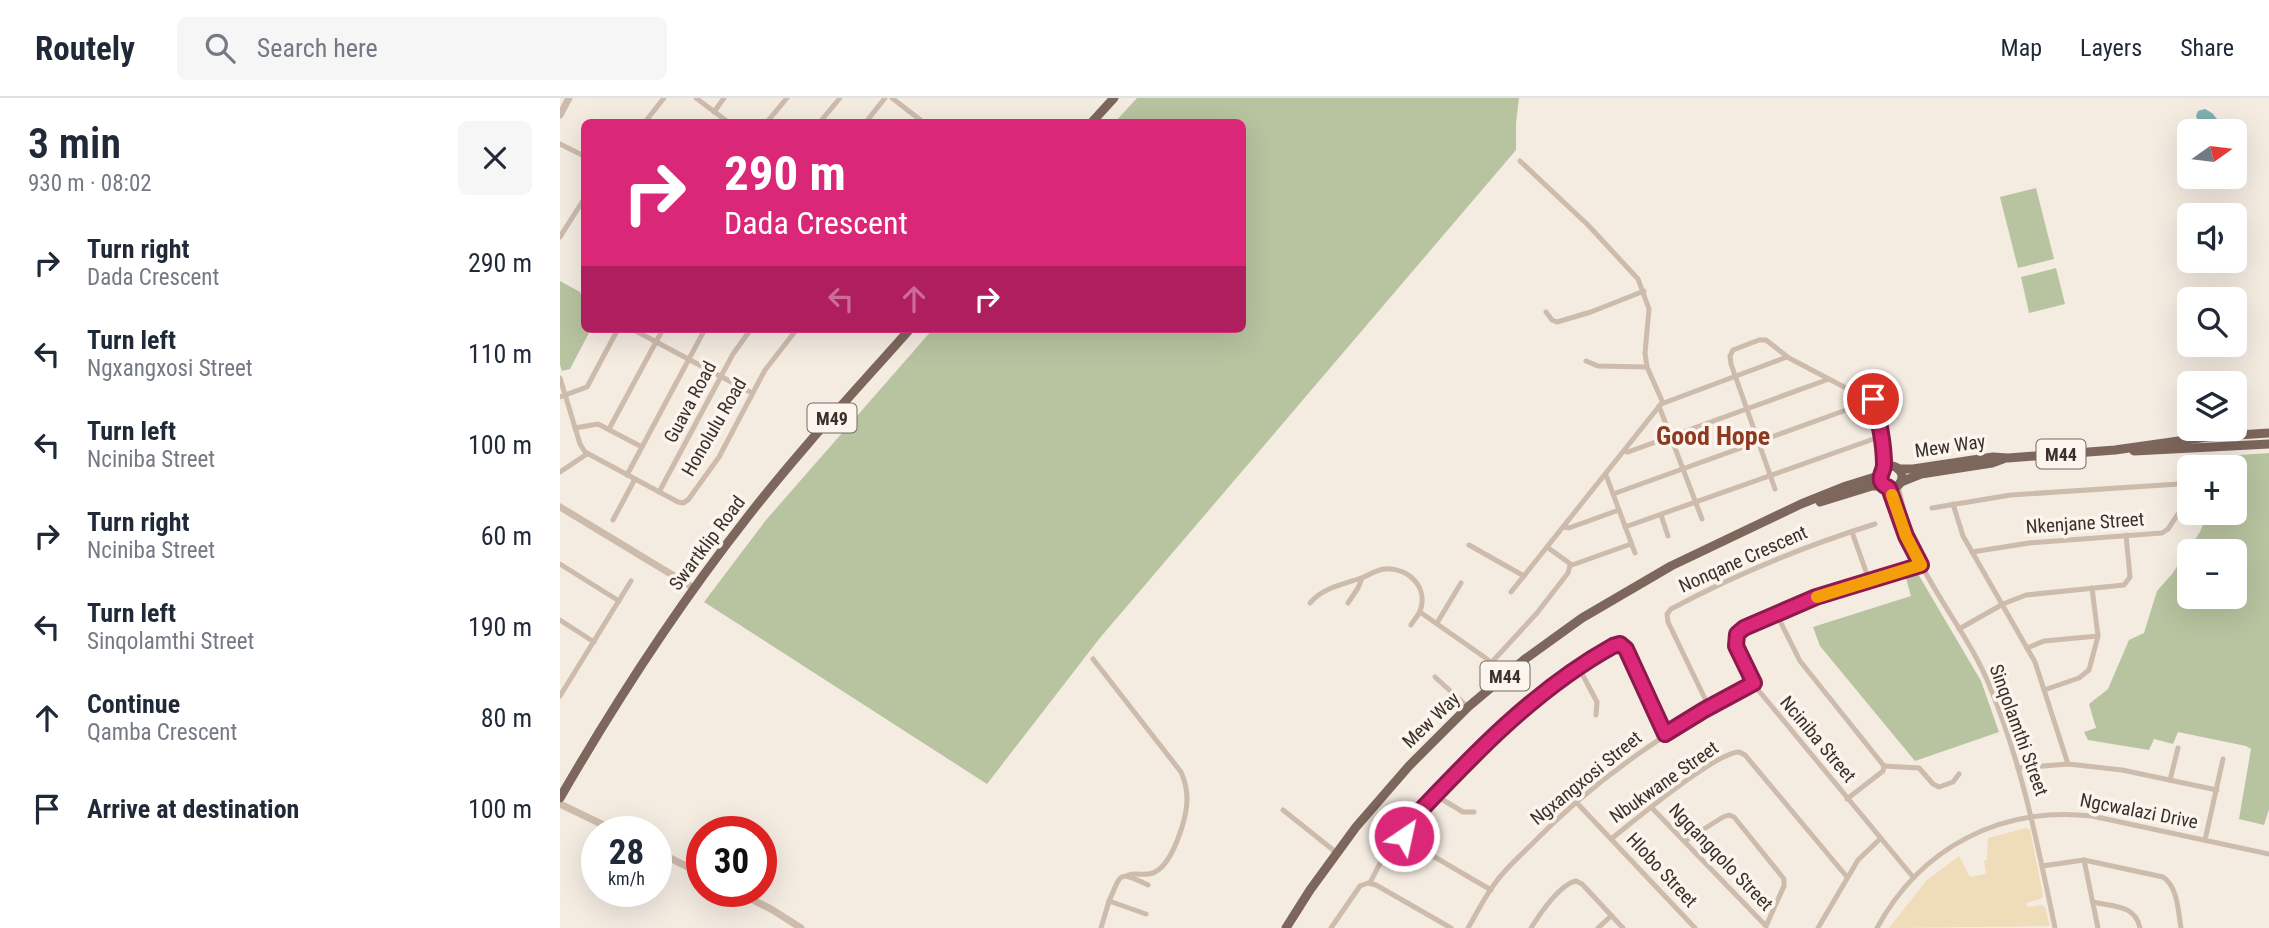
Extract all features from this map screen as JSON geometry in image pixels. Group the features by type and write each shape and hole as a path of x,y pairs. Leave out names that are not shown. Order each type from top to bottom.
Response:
{"main road":[{"path":"1095,119 1114,98"},
{"name":"Swartklip Road","path":"560,798 653,648 694,588 776,482 906,333"},
{"name":"Mew Way","path":"1286,928 1337,853 1409,766 1468,707 1555,638 1631,588 1711,546 1840,488 1875,478 1889,469 1913,469 1993,457 2115,450 2185,439 2269,433"},
{"path":"2191,449 2203,444 2242,440 2254,434 2258,439 2269,442"},
{"name":"Mew Way","path":"2115,450 2133,452 2191,449 2269,442"},
{"name":"Mew Way","path":"1795,509 1871,486 1894,485 1921,474 2008,458"},
{"path":"1889,469 1881,480 1894,485"},
{"name":"Mew Way","path":"1889,469 1902,475 1894,485"}],"street":[{"path":"560,115 569,98"},
{"path":"647,119 664,98"},
{"path":"696,98 724,119"},
{"path":"714,111 724,98"},
{"path":"770,119 787,98"},
{"path":"822,119 840,98"},
{"path":"868,119 886,98"},
{"path":"892,98 914,119"},
{"path":"560,144 581,154"},
{"path":"1520,161 1588,225 1638,279 1644,290 1649,309 1645,353 1647,366 1702,519"},
{"path":"560,237 581,204"},
{"path":"1546,312 1557,322 1591,312 1644,290"},
{"path":"563,396 584,389 589,384 616,333"},
{"path":"639,333 752,393"},
{"path":"609,429 661,333"},
{"path":"627,475 703,333"},
{"name":"Guava Road","path":"659,492 720,377 748,333"},
{"name":"Honolulu Road","path":"587,454 680,503 688,500 719,457 769,365 794,333"},
{"path":"1775,489 1730,359 1734,349 1763,340 1787,357 1848,389 1856,401"},
{"path":"1511,592 1661,404 1787,357"},
{"path":"1586,362 1598,366 1647,366"},
{"path":"560,378 563,396 580,444 587,454 560,472"},
{"path":"1624,451 1672,437 1829,379"},
{"path":"1870,389 1889,469"},
{"path":"1613,494 1849,409 1856,401 1873,399"},
{"path":"575,428 595,423 642,447"},
{"path":"1625,527 1882,437"},
{"path":"1606,475 1635,553"},
{"path":"613,520 635,480"},
{"name":"Sinqolamthi Street","path":"1894,485 1921,565 1990,686 2032,816 2055,928"},
{"name":"Nkenjane Street","path":"1932,508 2011,495 2185,485 2188,499 2168,529 2162,533 2029,543 1972,552"},
{"path":"1953,504 1972,552 2035,662 2068,764"},
{"path":"560,507 694,588"},
{"path":"1563,527 1569,528 1619,510"},
{"path":"1661,514 1668,536"},
{"name":"Nonqane Crescent","path":"1709,707 1668,622 1668,611 1726,579 1793,551 1875,524"},
{"path":"1852,532 1869,580"},
{"path":"1959,629 2003,604 2033,593 2124,585 2128,582 2126,535"},
{"path":"1570,565 1631,544"},
{"path":"1469,545 1524,576"},
{"path":"1547,547 1570,565"},
{"path":"560,564 619,601"},
{"path":"1491,663 1537,613 1569,573 1570,565"},
{"name":"Nciniba Street","path":"1913,877 1780,719 1754,683 1735,639 1738,632 1744,628 1816,597 1921,565"},
{"path":"1310,603 1316,596 1342,583 1385,569 1407,573 1421,592 1420,612 1410,625"},
{"path":"1348,603 1359,588 1362,578"},
{"path":"560,696 631,581"},
{"path":"1437,623 1461,583"},
{"path":"2044,690 2079,678 2089,670 2098,636 2092,588"},
{"path":"1420,612 1491,663 1504,676"},
{"path":"1776,613 1800,662 1884,766 1915,767 1924,772 1933,785 1939,787 1954,782 1959,774"},
{"path":"560,620 594,642"},
{"path":"2027,648 2044,641 2098,636"},
{"path":"1490,890 1409,842 1404,834 1405,827 1472,755 1511,720 1579,668 1613,646 1622,645 1665,734"},
{"path":"1093,659 1181,772 1187,790 1183,825 1166,861 1152,874 1132,873 1120,878 1101,928"},
{"path":"1579,668 1597,702 1597,715"},
{"path":"560,677 568,683"},
{"path":"1435,677 1468,707"},
{"name":"Ngxangxosi Street","path":"1468,928 1490,890 1512,864 1576,802 1665,734 1754,683"},
{"path":"2170,780 2178,748"},
{"name":"Nbukwane Street","path":"1611,839 1651,807 1725,757 1739,752 1747,758 1847,877"},
{"path":"2205,840 2223,759"},
{"path":"2018,768 2068,764 2122,770 2217,790"},
{"path":"1847,799 1883,771 1884,766"},
{"path":"1435,795 1463,812 1474,812"},
{"name":"Hlobo Street","path":"1576,802 1695,928"},
{"path":"560,804 585,816"},
{"name":"Ngqangqolo Street","path":"1651,807 1767,927"},
{"path":"1283,810 1337,853"},
{"name":"Ngcwalazi Drive","path":"1877,928 1913,877 1941,853 1976,832 2032,816 2070,813 2092,816 2269,854"},
{"path":"1685,841 1723,817 1734,817 1784,879 1784,886 1767,927"},
{"path":"1331,928 1360,886 1370,883 1387,852 1404,834"},
{"path":"1818,928 1858,860 1880,839"},
{"path":"2084,860 2098,928"},
{"path":"2042,866 2084,860 2163,877 2170,881 2174,889 2181,928"},
{"path":"1128,875 1148,884"},
{"path":"1531,928 1566,885 1573,881 1582,884 1623,928"},
{"path":"1370,883 1451,928"},
{"path":"1110,901 1146,914"},
{"path":"2041,903 2049,901"},
{"path":"2093,902 2133,913 2138,918 2140,928"},
{"path":"767,907 801,928"},
{"path":"1598,928 1611,916"}],"green space":[{"path":"1137,98 1519,98 1516,150 1099,639 987,784 704,602 766,520 930,333 1246,333 1246,119 1118,119"},
{"path":"2036,188 2054,259 2018,268 2000,197"},
{"path":"2056,268 2065,304 2029,313 2021,277"},
{"path":"560,281 580,292 581,333 589,333 570,369 562,371"},
{"path":"2269,453 2269,809 2264,825 2239,819 2251,749 2246,746 2178,732 2173,744 2154,739 2149,750 2088,740 2084,732 2096,728 2089,704 2108,689 2129,640 2144,633 2157,591 2177,566 2177,609 2247,609 2247,539 2195,539 2203,525 2247,525 2247,455 2240,455"},
{"path":"1918,574 1981,681 1999,732 1915,761 1820,646 1813,627 1911,596 1905,575"}],"sand":[{"path":"2030,829 2043,896 2026,903 2027,907 2045,907 2050,926 1889,928 1926,881 1959,856 1970,877 1986,874 1984,861 1987,860 1988,838"}],"water":[{"path":"2205,109 2217,119 2197,119 2198,111"}],"slow traffic":[{"path":"1817,597 1921,565 1912,542 1906,536 1892,495"}],"district":[{"name":"Good Hope","path":"1713,436"}],"route":[{"path":"1404,836 1405,827 1472,755 1558,683 1613,646 1620,644 1626,649 1665,734 1754,683 1735,644 1737,634 1744,628 1816,597 1921,565 1912,542 1906,536 1889,488 1883,485 1881,480 1884,469 1882,439 1873,399"}]}
